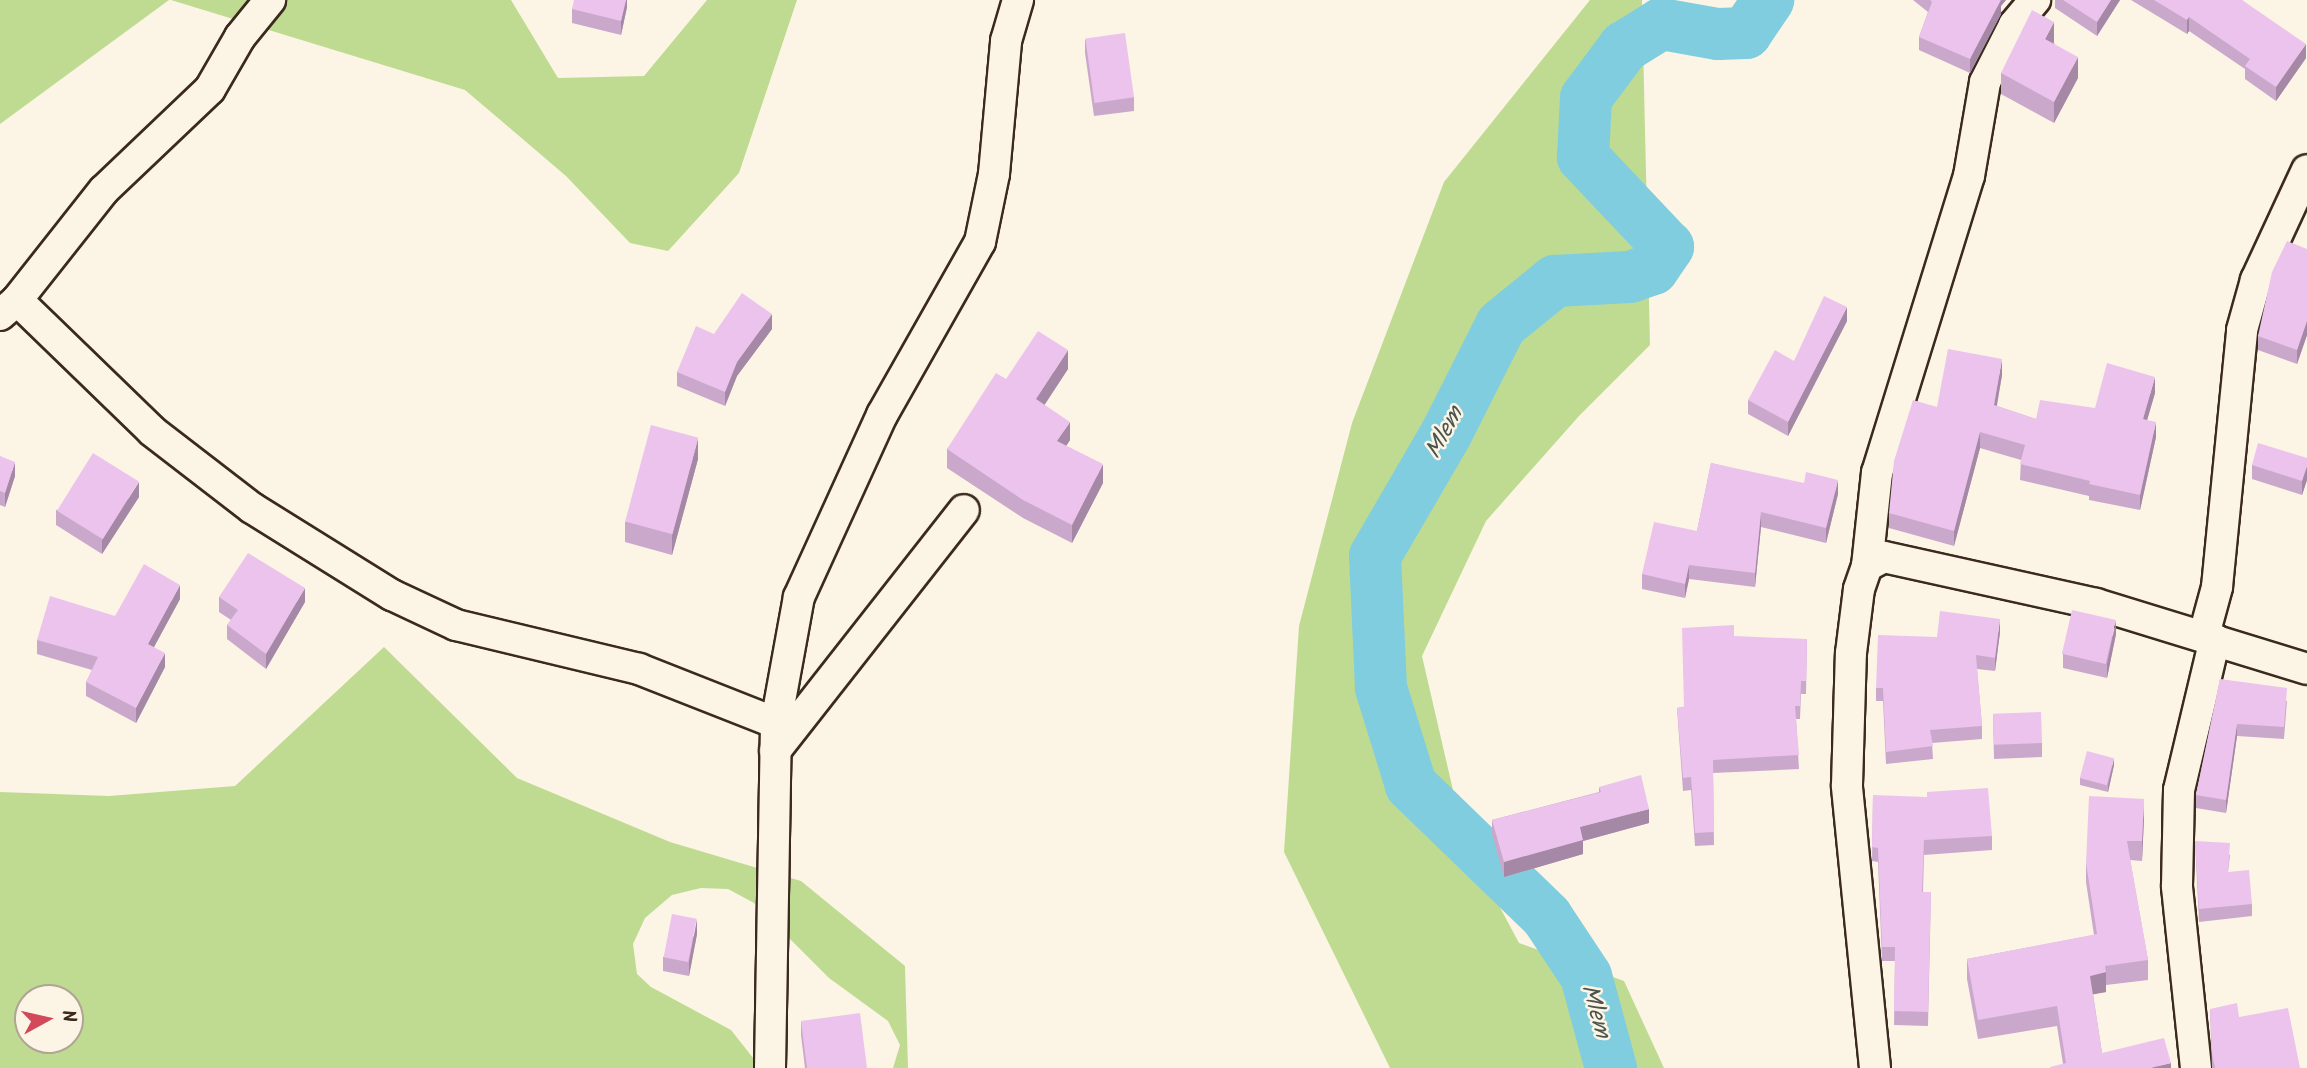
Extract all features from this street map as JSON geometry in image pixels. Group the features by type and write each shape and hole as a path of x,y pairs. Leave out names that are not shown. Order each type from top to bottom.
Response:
{"street":[{"path":"270,0 240,37 210,89 104,190 9,307 152,430 263,516 391,595 456,625 639,669 775,737"},
{"path":"770,1068 775,737 799,597 882,415 980,242 994,174 1006,41 1018,0"},
{"path":"1875,1068 1847,785 1851,653 1859,589 1867,566 1877,473 1958,215 1985,82 2014,25 2035,0"},
{"path":"2196,1068 2177,886 2179,790 2217,587 2242,330 2256,280 2307,170"},
{"path":"775,737 964,510"},
{"path":"1867,566 1884,558 1926,564 2096,604 2307,669"}],"green space":[{"path":"0,0 169,0 0,124"},
{"path":"171,0 511,0 558,78 644,76 707,0 797,0 739,173 668,251 630,243 566,176 465,90"},
{"path":"1590,0 1642,0 1650,345 1579,416 1486,521 1422,656 1465,842 1519,943 1624,981 1664,1068 1390,1068 1284,852 1299,626 1352,423 1444,182"},
{"path":"384,647 517,778 670,842 801,881 905,966 908,1068 893,1068 900,1045 888,1021 829,978 754,903 728,889 701,888 672,895 645,918 633,944 637,974 651,987 731,1030 761,1068 0,1068 0,792 109,796 235,786"}],"building":[{"path":"574,0 626,0 621,21 572,9"},
{"path":"1930,0 2001,0 1970,59 1919,37 1932,2"},
{"path":"2063,0 2111,0 2097,22"},
{"path":"2154,0 2242,0 2306,44 2276,87 2245,66 2250,59 2189,17 2187,20"},
{"path":"2032,10 2054,22 2045,39 2078,57 2054,102 2001,73"},
{"path":"1125,33 1134,97 1094,103 1085,39"},
{"path":"2287,241 2307,249 2307,321 2297,350 2258,336 2272,272"},
{"path":"742,293 772,314 737,362 725,392 677,372 696,326 714,334"},
{"path":"1824,296 1847,307 1788,422 1748,400 1775,350 1794,361"},
{"path":"1038,331 1068,350 1036,399 1070,422 1057,441 1103,464 1072,525 1023,500 947,449 996,373 1006,379"},
{"path":"1948,349 2002,359 1994,405 2036,419 2040,400 2095,408 2107,363 2155,377 2143,419 2156,422 2140,495 2089,484 2090,481 2020,464 2025,445 1980,432 1954,531 1889,513 1894,461 1913,400 1937,407"},
{"path":"651,425 698,438 672,534 625,522"},
{"path":"2258,443 2307,458 2302,481 2252,465"},
{"path":"93,453 139,482 103,539 57,511"},
{"path":"0,456 15,462 5,493 0,491"},
{"path":"1711,463 1804,483 1806,472 1838,480 1826,528 1761,512 1755,573 1689,565 1685,584 1642,574 1654,522 1697,531"},
{"path":"248,553 305,588 266,654 227,625 238,610 219,597"},
{"path":"144,564 180,585 148,644 165,653 136,708 86,682 98,657 37,640 50,596 115,616"},
{"path":"2072,610 2116,620 2106,664 2062,654"},
{"path":"1940,611 2000,619 1995,658 1976,655 1982,726 1930,730 1933,746 1886,752 1883,688 1876,688 1878,635 1937,637"},
{"path":"1734,625 1734,636 1807,639 1806,681 1801,681 1800,706 1795,706 1799,755 1713,760 1714,832 1695,833 1691,777 1683,778 1677,708 1684,707 1682,628"},
{"path":"2220,679 2287,688 2284,727 2237,724 2226,800 2196,795"},
{"path":"2041,712 2042,743 1994,745 1993,714"},
{"path":"2087,751 2114,758 2107,785 2080,778"},
{"path":"1641,775 1649,809 1580,827 1583,840 1504,862 1492,820 1601,792 1599,787"},
{"path":"1988,788 1992,836 1924,840 1922,892 1931,892 1928,1012 1894,1011 1895,947 1882,947 1878,848 1872,847 1873,795 1927,797 1927,792"},
{"path":"2089,796 2144,799 2142,841 2127,841 2148,960 2105,966 2106,972 2090,976 2102,1053 2164,1038 2171,1063 2150,1068 2050,1068 2066,1063 2057,1006 1978,1020 1967,959 2097,934 2086,863"},
{"path":"2195,841 2230,843 2228,872 2249,870 2252,904 2199,909"},
{"path":"672,914 697,919 688,962 664,957"},
{"path":"2237,1003 2239,1017 2288,1008 2300,1068 2215,1068 2210,1009"},
{"path":"860,1013 867,1068 807,1068 801,1021"}],"waterway":[{"name":"Mlem","path":"1611,1068 1586,976 1547,917 1411,785 1381,688 1375,556 1446,434 1501,325 1555,281 1630,277 1653,269 1668,247 1583,157 1586,98 1624,47 1661,24 1718,34 1746,33 1768,0"}]}
